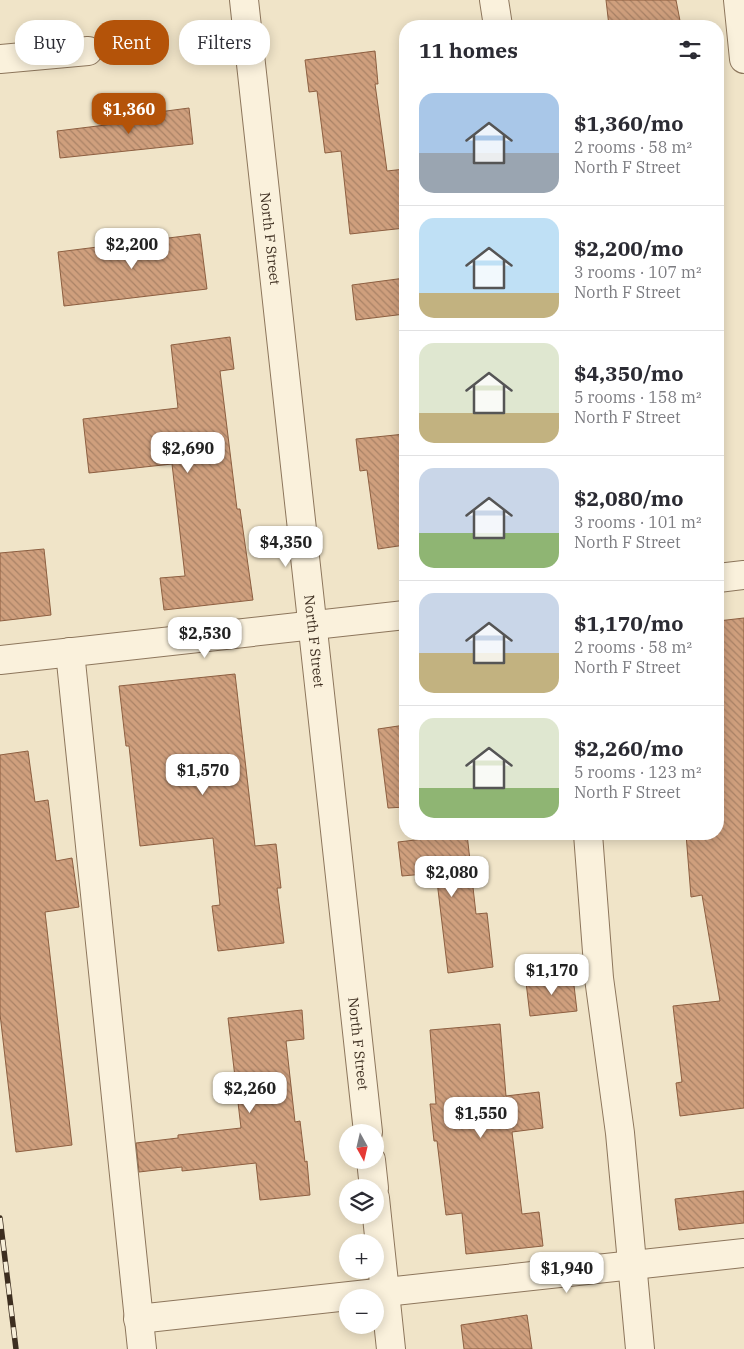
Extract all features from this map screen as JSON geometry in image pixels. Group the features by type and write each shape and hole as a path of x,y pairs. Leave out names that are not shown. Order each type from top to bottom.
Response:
{"street":[{"name":"North F Street","path":"244,0 367,1124"},
{"path":"494,0 497,20"},
{"path":"738,0 744,59"},
{"path":"0,59 88,51"},
{"path":"724,577 744,575"},
{"path":"0,660 399,616"},
{"path":"70,652 113,1053 142,1349"},
{"path":"588,840 599,978 620,1133 640,1349"},
{"path":"378,1224 391,1349"},
{"path":"138,1319 744,1253"}],"building":[{"path":"606,0 676,0 680,20 608,20"},
{"path":"375,51 378,84 375,84 387,171 399,170 399,229 350,234 341,151 325,153 317,91 309,92 305,60"},
{"path":"189,108 193,144 60,158 57,131 122,123 121,117"},
{"path":"200,234 207,289 64,306 58,252"},
{"path":"399,279 399,315 356,320 352,285"},
{"path":"230,337 234,369 220,371 237,509 240,509 253,600 164,610 160,578 185,576 172,464 89,473 83,419 178,408 171,345"},
{"path":"399,435 399,546 378,549 367,470 360,471 356,439"},
{"path":"44,549 51,615 0,621 0,553"},
{"path":"744,618 744,1108 680,1116 676,1083 682,1082 673,1006 720,1001 702,895 691,897 686,840 724,840 724,620"},
{"path":"235,674 255,846 276,844 281,888 277,888 284,943 218,951 212,906 220,905 213,838 140,846 129,746 126,746 119,686"},
{"path":"399,726 399,807 388,808 378,729"},
{"path":"28,751 35,802 48,800 56,861 72,858 79,907 45,912 72,1145 16,1152 0,1014 0,755"},
{"path":"415,840 468,840 476,914 487,913 493,967 448,973 436,873 402,876 398,842"},
{"path":"573,977 577,1011 530,1016 526,982"},
{"path":"302,1010 304,1039 286,1041 295,1122 300,1121 305,1162 307,1161 310,1195 260,1200 256,1163 182,1171 182,1167 139,1172 136,1143 178,1138 178,1135 241,1128 228,1018"},
{"path":"500,1024 506,1096 539,1092 543,1128 512,1132 522,1214 539,1212 543,1246 466,1254 462,1213 446,1215 437,1141 434,1141 430,1104 436,1104 430,1030"},
{"path":"744,1191 744,1223 679,1230 675,1199"},
{"path":"527,1315 532,1349 464,1349 461,1325"}],"railway":[{"path":"0,1218 16,1349"}]}
